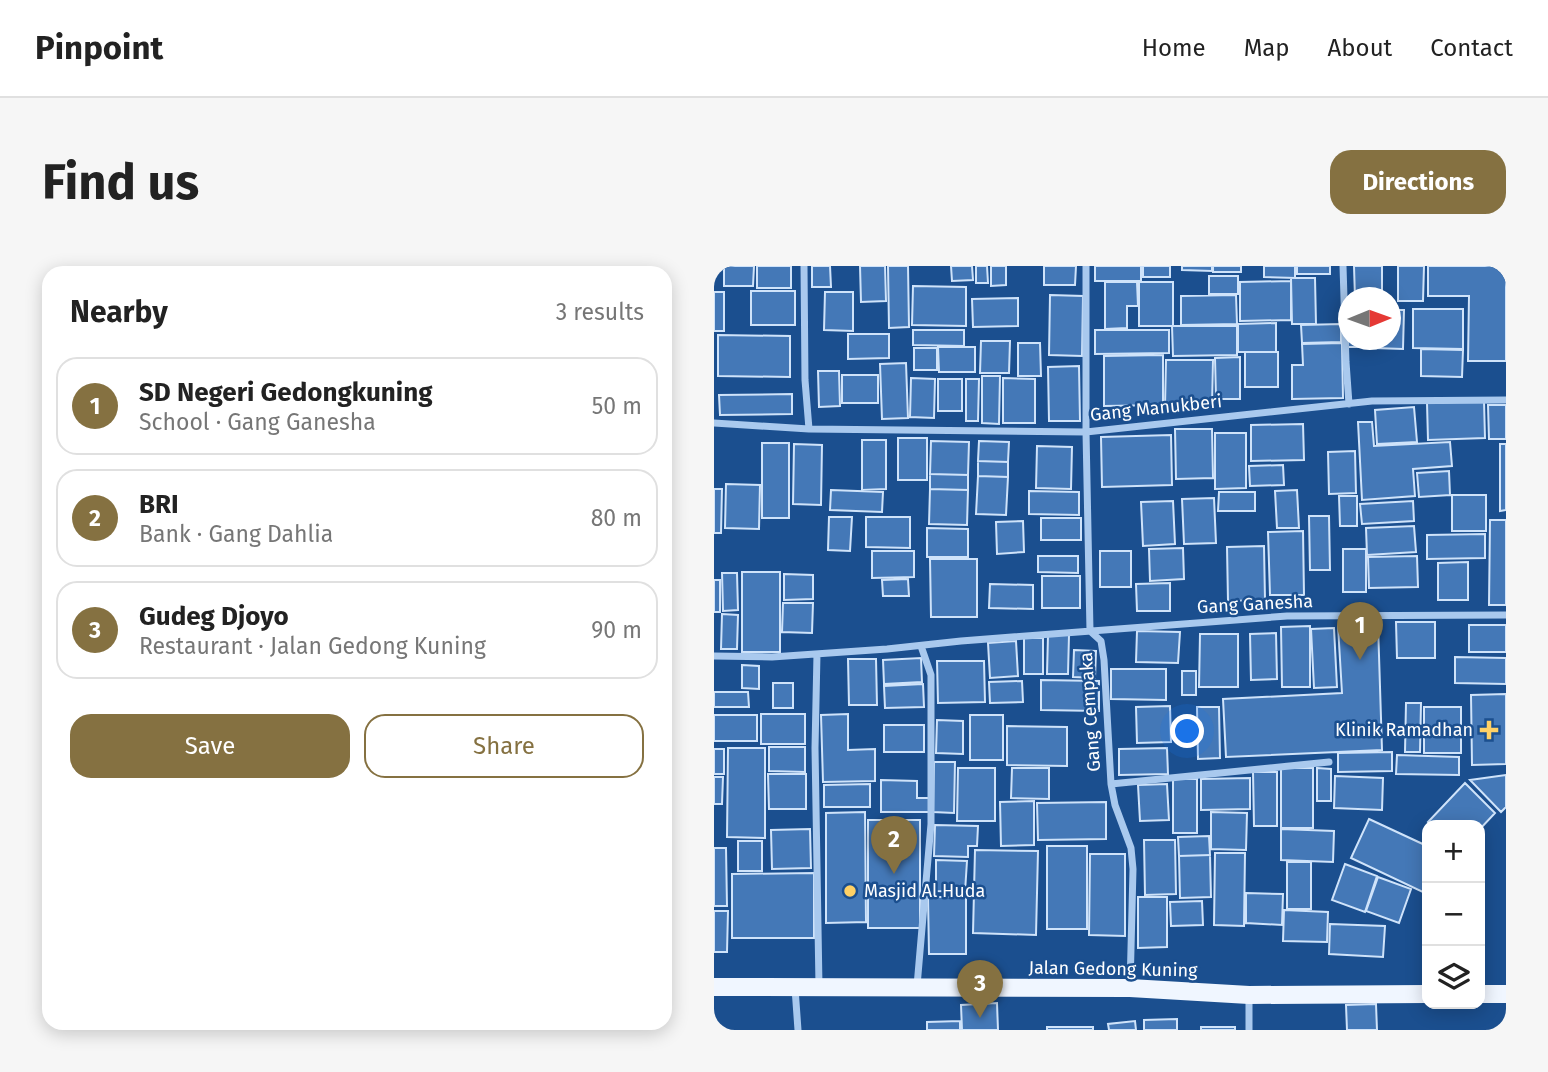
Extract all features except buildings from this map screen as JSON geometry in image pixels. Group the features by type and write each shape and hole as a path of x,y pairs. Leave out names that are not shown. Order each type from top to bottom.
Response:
{"main road":[{"name":"Jalan Gedong Kuning","path":"714,987 1130,988 1249,995 1422,995"},
{"path":"1485,994 1506,994"}],"street":[{"path":"804,266 805,380 809,429"},
{"name":"Gang Cempaka","path":"1086,266 1090,631 1101,641 1111,784 1115,805 1131,848 1133,869 1130,988"},
{"path":"1343,266 1349,404"},
{"name":"Gang Manukberi","path":"714,423 809,429 1086,432 1373,401 1506,400"},
{"name":"Gang Ganesha","path":"714,656 772,657 817,654 1287,615 1506,615"},
{"path":"917,988 931,824 931,675 920,646"},
{"path":"817,654 815,748 819,988"},
{"path":"1111,784 1329,762"},
{"path":"795,988 798,1030"},
{"path":"1249,995 1249,1030"}],"place":[{"name":"SD Negeri Gedongkuning","path":"1360,660"},
{"name":"Klinik Ramadhan","path":"1489,730"},
{"name":"BRI","path":"894,874"},
{"name":"Masjid Al Huda","path":"850,891"},
{"name":"Gudeg Djoyo","path":"980,1018"}]}
